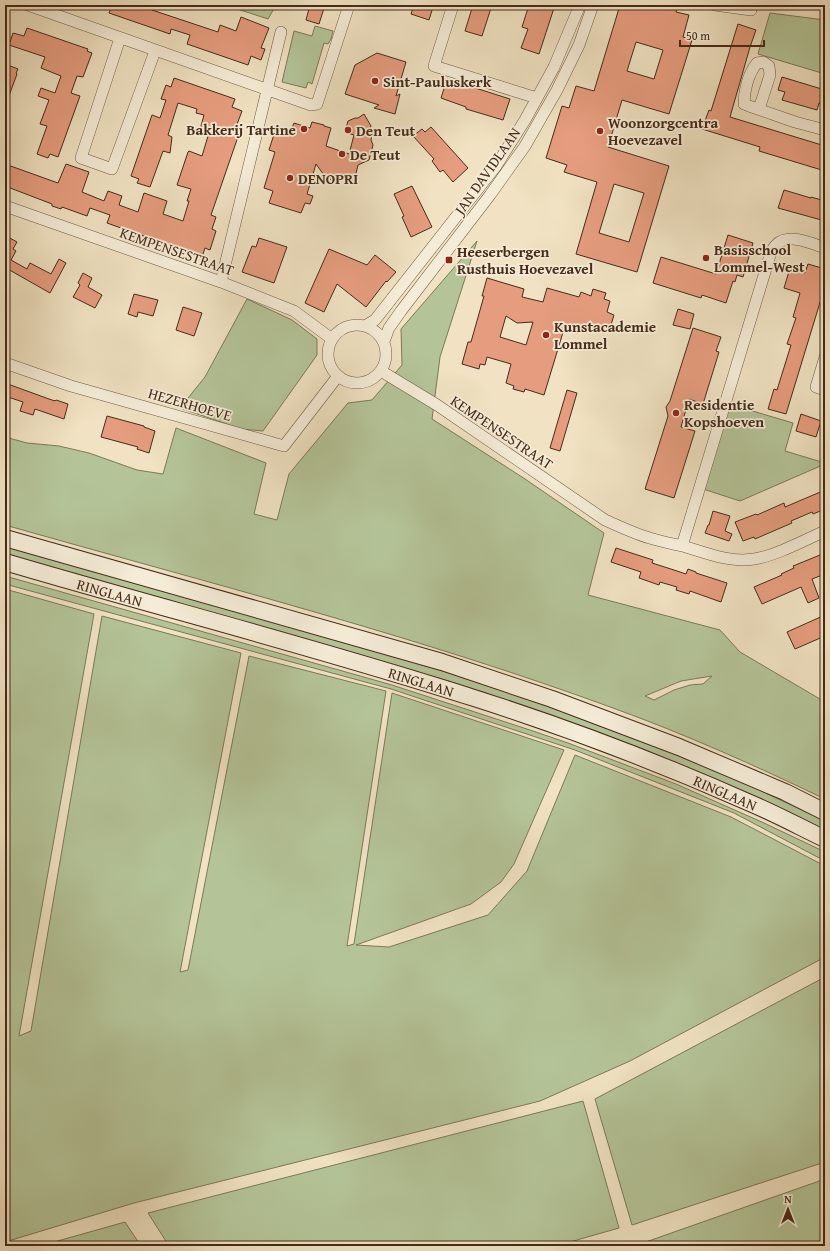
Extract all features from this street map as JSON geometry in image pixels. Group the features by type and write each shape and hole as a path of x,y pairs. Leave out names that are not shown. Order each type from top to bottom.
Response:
{"main road":[{"name":"RINGLAAN","path":"5,538 428,658 545,696 679,747 785,792 825,812"},
{"name":"RINGLAAN","path":"5,562 365,664 475,698 654,762 752,804 825,839"}],"street":[{"path":"28,5 311,105 317,104 349,5"},
{"path":"453,5 434,66 537,98"},
{"path":"720,6 751,10"},
{"path":"579,8 592,10"},
{"name":"JAN DAVIDLAAN","path":"365,326 375,320 496,166 526,120 554,67 579,8"},
{"name":"JAN DAVIDLAAN","path":"384,341 385,335 393,322 490,195 525,146 557,90 579,45 592,10"},
{"path":"221,282 280,32"},
{"path":"120,38 81,158 112,169 156,51"},
{"path":"760,109 795,122 825,130"},
{"name":"KEMPENSESTRAAT","path":"5,206 221,282 294,311 332,339"},
{"path":"462,210 472,218"},
{"path":"682,546 771,252 777,244 786,240 797,239 825,248"},
{"path":"405,282 416,291"},
{"path":"355,325 365,326 373,329 384,341 386,349 385,364 375,377 368,381 352,383 344,381 332,370 329,363 328,347 338,332 346,327 355,325"},
{"path":"825,357 816,387 825,390"},
{"name":"HEZERHOEVE","path":"5,363 71,386 284,446 338,376"},
{"name":"KEMPENSESTRAAT","path":"381,371 437,405 605,520 652,539 682,546 720,558 738,561 755,559 775,553 825,531"}],"green space":[{"path":"225,5 276,5 268,19"},
{"path":"770,13 825,20 825,74 758,54"},
{"path":"315,26 333,31 328,44 324,43 312,84 308,82 306,88 282,82 294,31 312,36"},
{"path":"477,241 440,357 432,419 525,479 604,533 588,595 720,630 740,652 825,702 825,799 694,740 613,708 538,682 387,633 5,525 5,437 27,443 59,446 89,453 137,470 163,474 176,428 266,463 254,514 277,520 289,474 348,403 372,400 402,365 401,329","holes":["712,676 703,684 690,685 674,690 654,700 645,696 681,681"]},
{"path":"247,299 292,320 317,339 317,355 263,431 241,429 180,408 205,377"},
{"path":"729,404 793,423 785,451 825,464 740,501 703,489"},
{"path":"5,545 437,669 615,729 744,783 825,821 825,831 549,716 486,693 341,650 5,555"},
{"path":"5,576 392,685 568,743 676,784 764,823 825,852 825,861 734,813 575,750 391,689 5,584"},
{"path":"5,589 94,614 19,1036 31,1031 102,616 241,653 180,972 188,970 249,656 386,691 347,946 354,944 392,693 564,750 514,864 501,882 471,904 356,945 389,947 488,915 527,871 575,755 731,817 825,866 825,957 630,1061 540,1101 134,1203 5,1242"},
{"path":"825,977 825,1162 632,1225 595,1099"},
{"path":"583,1101 619,1228 556,1246 169,1246 148,1213"},
{"path":"825,1179 825,1246 640,1246 640,1244"},
{"path":"125,1222 141,1246 40,1246"}],"building":[{"path":"112,5 153,5 152,10 218,32 220,25 236,31 241,17 269,28 261,48 265,49 261,60 251,56 248,65 187,44 190,35 171,29 170,34 109,13"},
{"path":"310,5 325,5 319,24 306,20"},
{"path":"414,5 427,5 433,7 429,20 411,14"},
{"path":"473,5 492,5 482,36 465,31"},
{"path":"529,5 555,5 539,54 521,48 528,29 522,27"},
{"name":"Woonzorgcentra Hoevezavel","path":"620,5 665,5 677,9 676,12 689,15 683,37 692,40 669,114 622,100 608,147 669,166 637,272 576,254 597,182 564,172 567,165 546,158 562,106 569,108 576,86 594,91","holes":["636,42 663,50 654,79 627,71","614,184 644,193 629,242 599,233"]},
{"path":"738,24 756,30 730,117 825,146 825,171 759,151 760,147 702,129 709,110 711,111"},
{"path":"27,28 88,49 87,51 92,53 83,77 77,76 71,93 80,96 58,157 50,154 48,158 37,154 47,126 40,124 49,100 38,96 41,88 55,93 61,76 41,68 45,57 9,45 13,33 24,36"},
{"name":"Sint-Pauluskerk","path":"377,53 406,62 396,96 400,94 395,114 374,108 379,105 345,94 355,65"},
{"path":"5,64 18,69 6,104 5,104"},
{"path":"782,77 825,90 825,105 819,103 817,110 782,100 785,92 778,90"},
{"path":"174,78 235,99 232,107 242,111 236,127 241,128 211,215 216,217 212,229 216,231 210,250 205,248 202,257 107,223 110,215 90,208 87,216 62,207 61,209 52,206 52,204 5,186 5,164 58,183 66,164 89,172 82,192 104,201 108,191 122,196 119,205 138,212 144,193 167,201 163,214 183,221 191,189 177,185 188,152 189,151 202,156 208,136 199,133 204,115 196,113 197,109 178,103 168,135 172,137 170,153 163,151 150,187 137,183 139,179 131,176 152,115 160,118 166,100 161,99 166,85 171,87"},
{"path":"447,79 510,99 503,120 466,109 466,107 441,98"},
{"name":"DENOPRI","path":"364,114 371,126 369,130 372,135 371,140 373,145 369,160 358,165 354,182 342,178 336,181 326,178 316,164 307,194 313,196 310,204 305,203 301,213 269,203 273,191 264,188 275,152 269,150 276,128 290,133 294,123 310,128 312,122 324,125 331,128 326,146 349,154 354,135 345,132 348,121 358,118"},
{"path":"431,127 468,168 453,182 443,170 440,172 432,161 434,159 413,136 422,129 425,132"},
{"path":"412,186 432,227 411,237 402,217 404,216 394,194"},
{"path":"784,190 825,201 825,221 778,208"},
{"path":"728,235 753,243 743,277 737,275 735,282 733,281 726,303 702,295 701,298 653,283 661,257 716,274"},
{"path":"8,237 17,242 13,249 16,251 11,260 27,269 30,263 51,274 59,259 66,263 50,293 6,268 5,270 5,242"},
{"path":"259,238 287,247 274,283 242,272 252,246 256,247"},
{"path":"329,249 367,265 375,255 396,272 387,282 386,281 366,307 337,284 324,312 305,303"},
{"path":"808,264 825,269 825,286 786,414 768,409 774,389 777,390 791,345 787,344 796,318 793,317 800,293 784,288 790,268 805,273"},
{"path":"83,273 92,278 88,287 102,295 95,308 73,297 80,285 78,283"},
{"name":"Kunstacademie Lommel","path":"487,278 524,289 522,297 543,302 547,288 579,297 581,292 591,296 593,289 606,293 604,299 610,301 607,312 614,315 610,328 602,326 601,331 580,325 578,333 564,329 544,395 525,389 524,392 513,389 514,386 506,383 511,364 487,357 485,365 480,364 479,369 462,364 468,342 471,342 484,296 482,296","holes":["506,316 517,323 533,322 526,345 500,337"]},
{"path":"134,294 158,300 153,316 138,312 137,317 128,314"},
{"path":"183,307 202,313 194,336 176,330"},
{"path":"678,309 694,314 690,329 673,325"},
{"name":"Residentie Kopshoeven","path":"693,328 721,337 716,351 719,352 703,404 689,399 681,427 695,431 674,498 645,489 668,416 666,407 670,401"},
{"path":"5,383 55,401 68,404 64,419 35,409 33,415 20,411 23,402 5,396"},
{"path":"567,390 577,393 560,451 550,448"},
{"path":"801,414 821,421 816,437 796,431"},
{"path":"107,416 144,426 155,431 149,453 137,449 138,447 101,437"},
{"path":"825,490 825,509 813,514 812,512 791,521 792,523 755,539 754,537 743,541 735,522 756,514 757,515 784,503 785,507"},
{"path":"713,511 730,516 725,531 732,534 729,541 705,533"},
{"path":"616,548 653,560 652,563 686,574 688,569 727,583 721,602 690,591 689,594 676,590 677,587 660,582 659,585 639,578 641,572 611,562"},
{"path":"825,553 825,574 812,579 819,598 808,603 801,587 762,604 754,587 782,575 781,574 794,568 793,566"},
{"path":"825,615 825,636 795,649 787,632"}],"place":[{"name":"Sint-Pauluskerk","path":"375,81"},
{"name":"Bakkerij Tartine","path":"304,129"},
{"name":"Den Teut","path":"348,130"},
{"name":"Woonzorgcentra Hoevezavel","path":"600,131"},
{"name":"De Teut","path":"342,154"},
{"name":"DENOPRI","path":"290,178"},
{"name":"Basisschool Lommel-West","path":"706,258"},
{"name":"Heeserbergen Rusthuis Hoevezavel","path":"449,260"},
{"name":"Kunstacademie Lommel","path":"546,335"},
{"name":"Residentie Kopshoeven","path":"676,413"}]}
